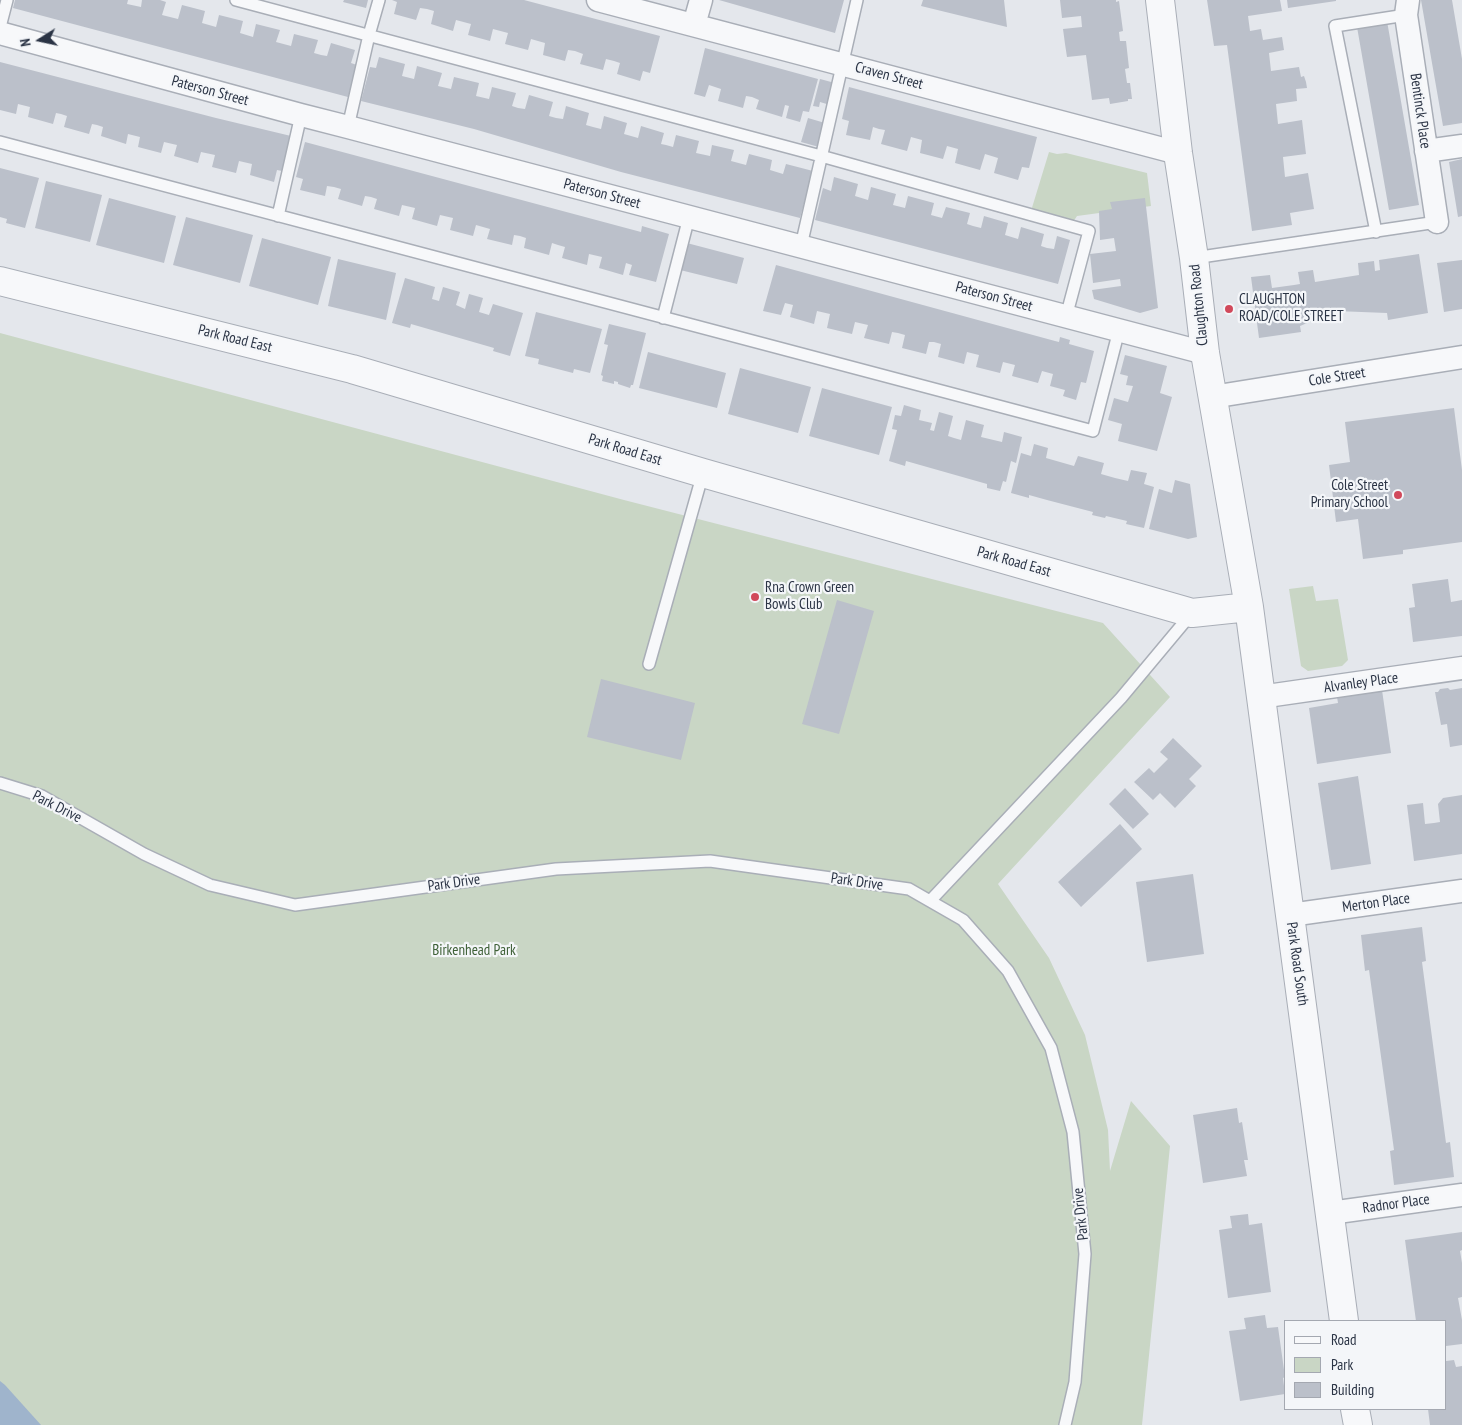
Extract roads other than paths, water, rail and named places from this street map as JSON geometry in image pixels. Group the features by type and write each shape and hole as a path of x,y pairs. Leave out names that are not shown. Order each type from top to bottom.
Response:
{"street":[{"name":"Craven Street","path":"598,0 1178,153"},
{"path":"694,25 701,0"},
{"name":"Claughton Road","path":"1160,0 1178,153 1194,258 1204,353 1248,608"},
{"name":"Bentinck Place","path":"1407,7 1426,152 1438,222"},
{"name":"Paterson Street","path":"0,33 301,115 1204,353"},
{"path":"1426,152 1462,146"},
{"name":"Park Road East","path":"0,281 352,369 703,473 1192,614 1248,608"},
{"name":"Cole Street","path":"1212,398 1462,357"},
{"name":"Park Road South","path":"1248,608 1344,1320"},
{"name":"Alvanley Place","path":"1260,697 1462,668"},
{"name":"Merton Place","path":"1290,915 1462,891"},
{"name":"Radnor Place","path":"1330,1213 1462,1195"},
{"path":"1355,1410 1358,1425"}],"lane":[{"path":"0,28 7,0"},
{"path":"236,0 821,156 1089,231 1066,316"},
{"path":"348,126 379,0"},
{"path":"800,246 856,0"},
{"path":"1376,232 1335,26 1407,7"},
{"path":"278,216 301,115"},
{"path":"0,142 1093,431 1119,330"},
{"path":"663,318 689,217"},
{"path":"1194,258 1438,222"},
{"path":"649,664 703,473"},
{"path":"930,902 1121,698 1192,614"},
{"name":"Park Drive","path":"0,784 42,796 144,854 210,885 294,905 556,869 710,861 909,889 963,920 1008,971 1051,1048 1073,1132 1085,1254 1075,1382 1065,1425"}],"water":[{"path":"0,1381 5,1385 41,1425 0,1425"}],"place":[{"name":"CLAUGHTON ROAD/COLE STREET","path":"1229,309"},
{"name":"Cole Street Primary School","path":"1398,495"},
{"name":"Rna Crown Green Bowls Club","path":"755,597"}],"park label":[{"name":"Birkenhead Park","path":"474,951"}]}
